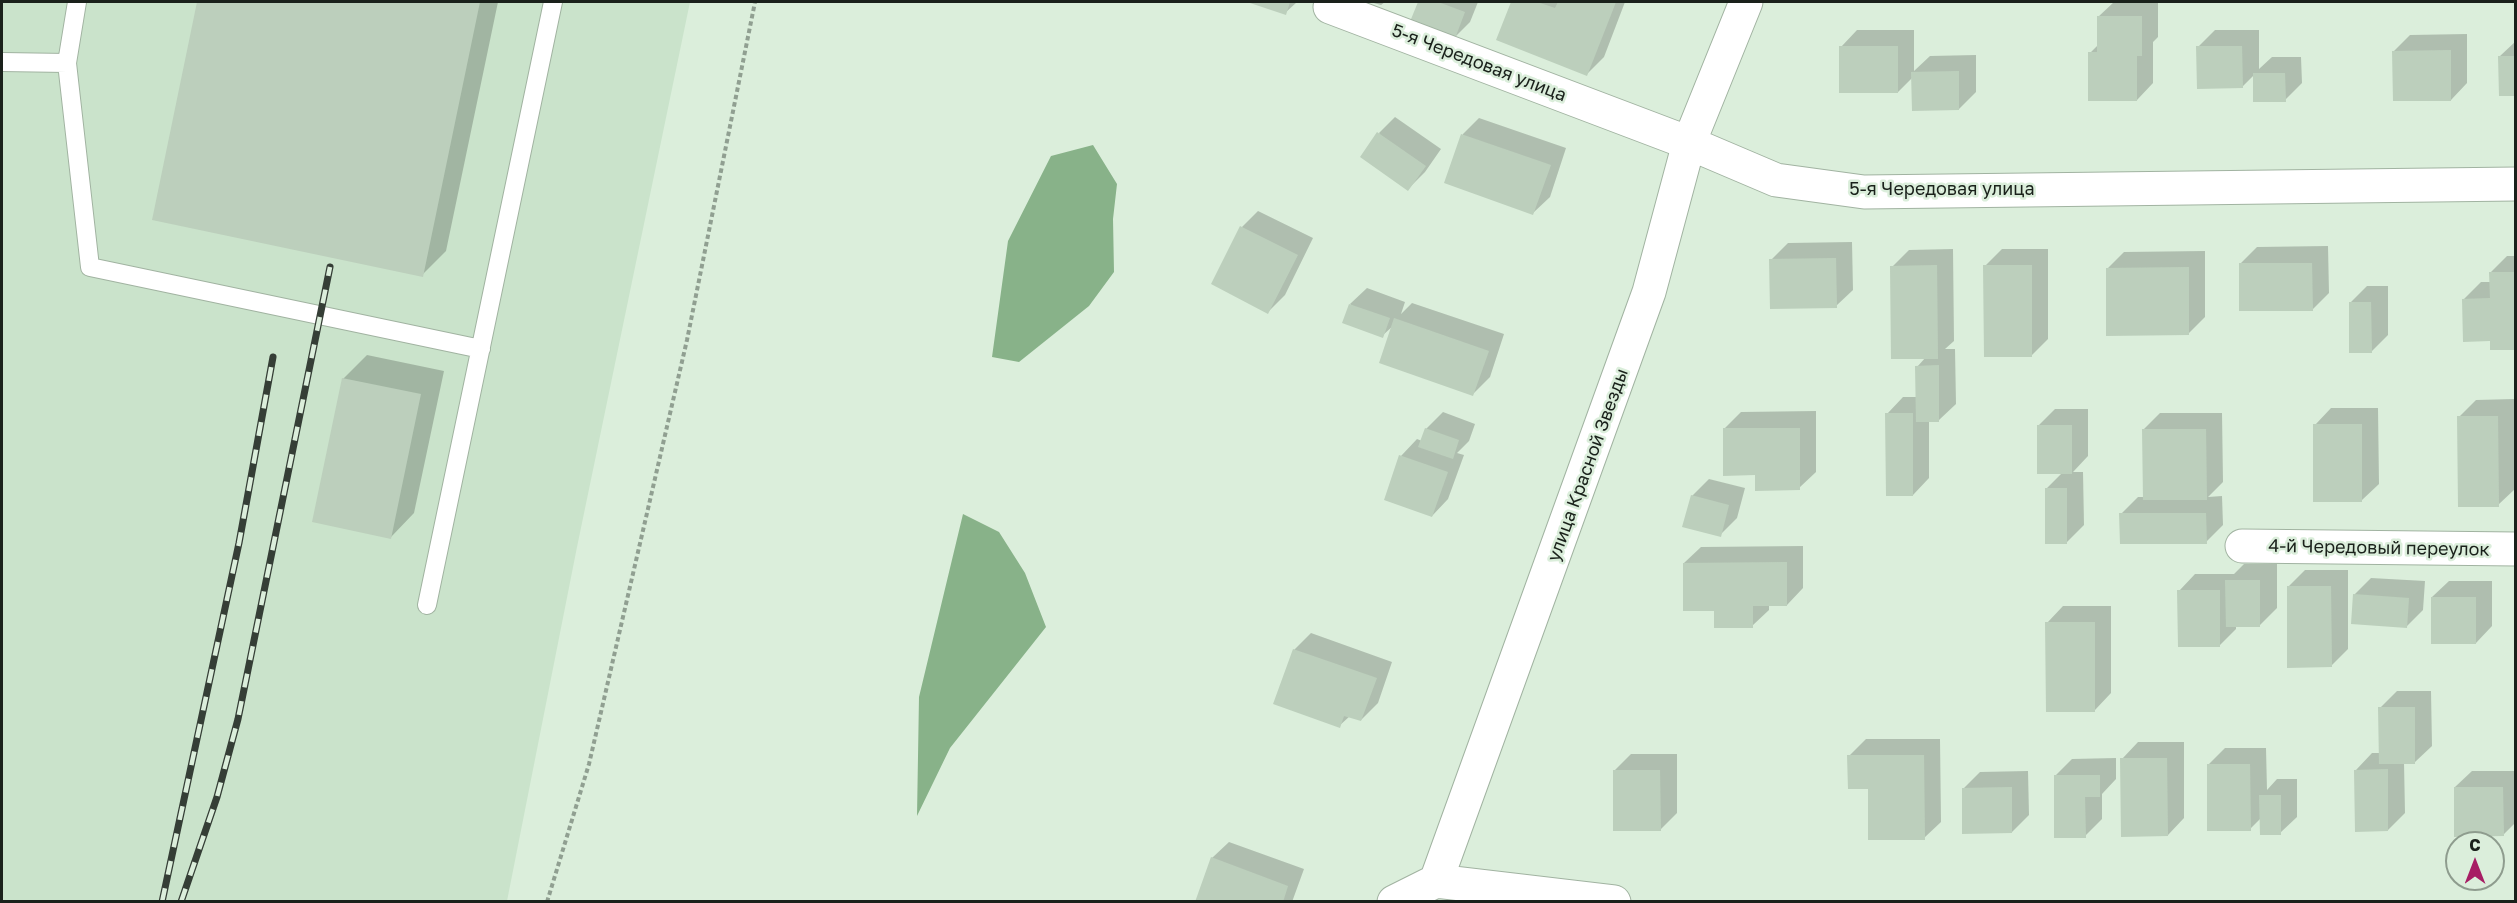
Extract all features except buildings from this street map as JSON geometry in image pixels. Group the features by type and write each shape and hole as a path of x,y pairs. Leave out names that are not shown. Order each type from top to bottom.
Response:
{"street":[{"name":"улица Красной Звезды","path":"1436,881 1586,474 1649,292 1689,143 1746,2"},
{"name":"5-я Чередовая улица","path":"1330,7 1689,143 1776,180 1864,192 2516,184"},
{"name":"4-й Чередовый переулок","path":"2242,546 2516,549"},
{"path":"1394,902 1436,881 1614,902"}],"lane":[{"path":"77,2 67,63 90,267 481,349"},
{"path":"428,605 554,2"},
{"path":"2,62 67,63"}],"path":[{"path":"547,902 589,764 687,340 755,2"}],"shaded area":[{"path":"2,2 690,2 577,547 507,901 2,902"},
{"path":"1093,145 1117,184 1113,219 1114,272 1089,306 1019,362 992,357 1008,241 1051,156"},
{"path":"963,514 999,532 1025,573 1046,627 950,748 917,816 919,697"}],"railway":[{"path":"181,902 217,797 238,719 330,267"},
{"path":"162,902 239,543 273,357"}]}
